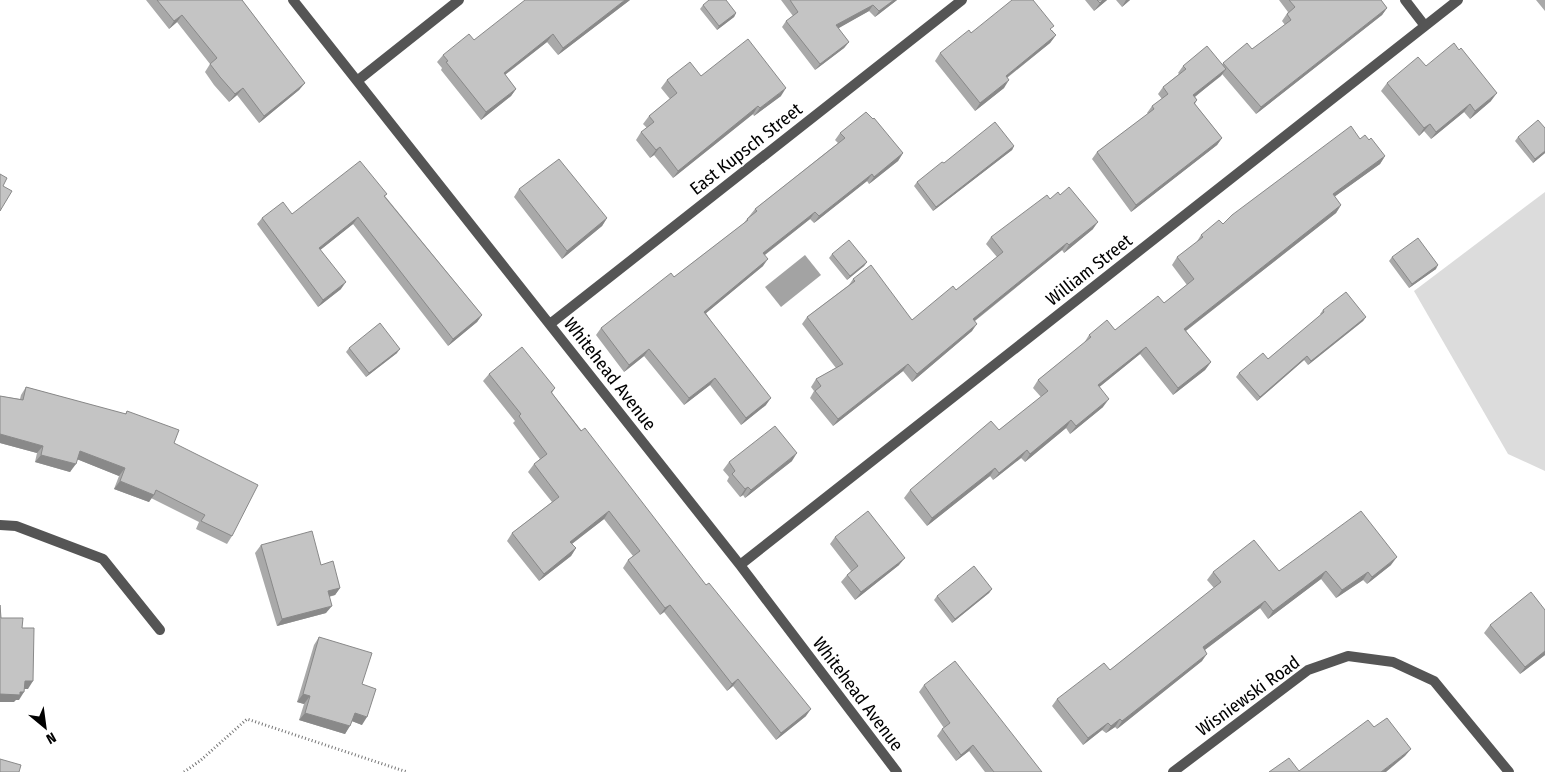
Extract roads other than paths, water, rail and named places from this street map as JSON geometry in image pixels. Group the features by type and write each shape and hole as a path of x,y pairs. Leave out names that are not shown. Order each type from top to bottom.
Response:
{"street":[{"name":"Whitehead Avenue","path":"292,0 740,565 897,772"},
{"path":"357,81 459,0"},
{"name":"East Kupsch Street","path":"550,324 962,0"},
{"path":"1405,0 1425,26"},
{"name":"William Street","path":"740,565 1458,0"},
{"path":"0,525 16,526 103,559 160,630"},
{"name":"Wisniewski Road","path":"1173,772 1308,670 1348,656 1393,662 1434,681 1509,772"}]}
